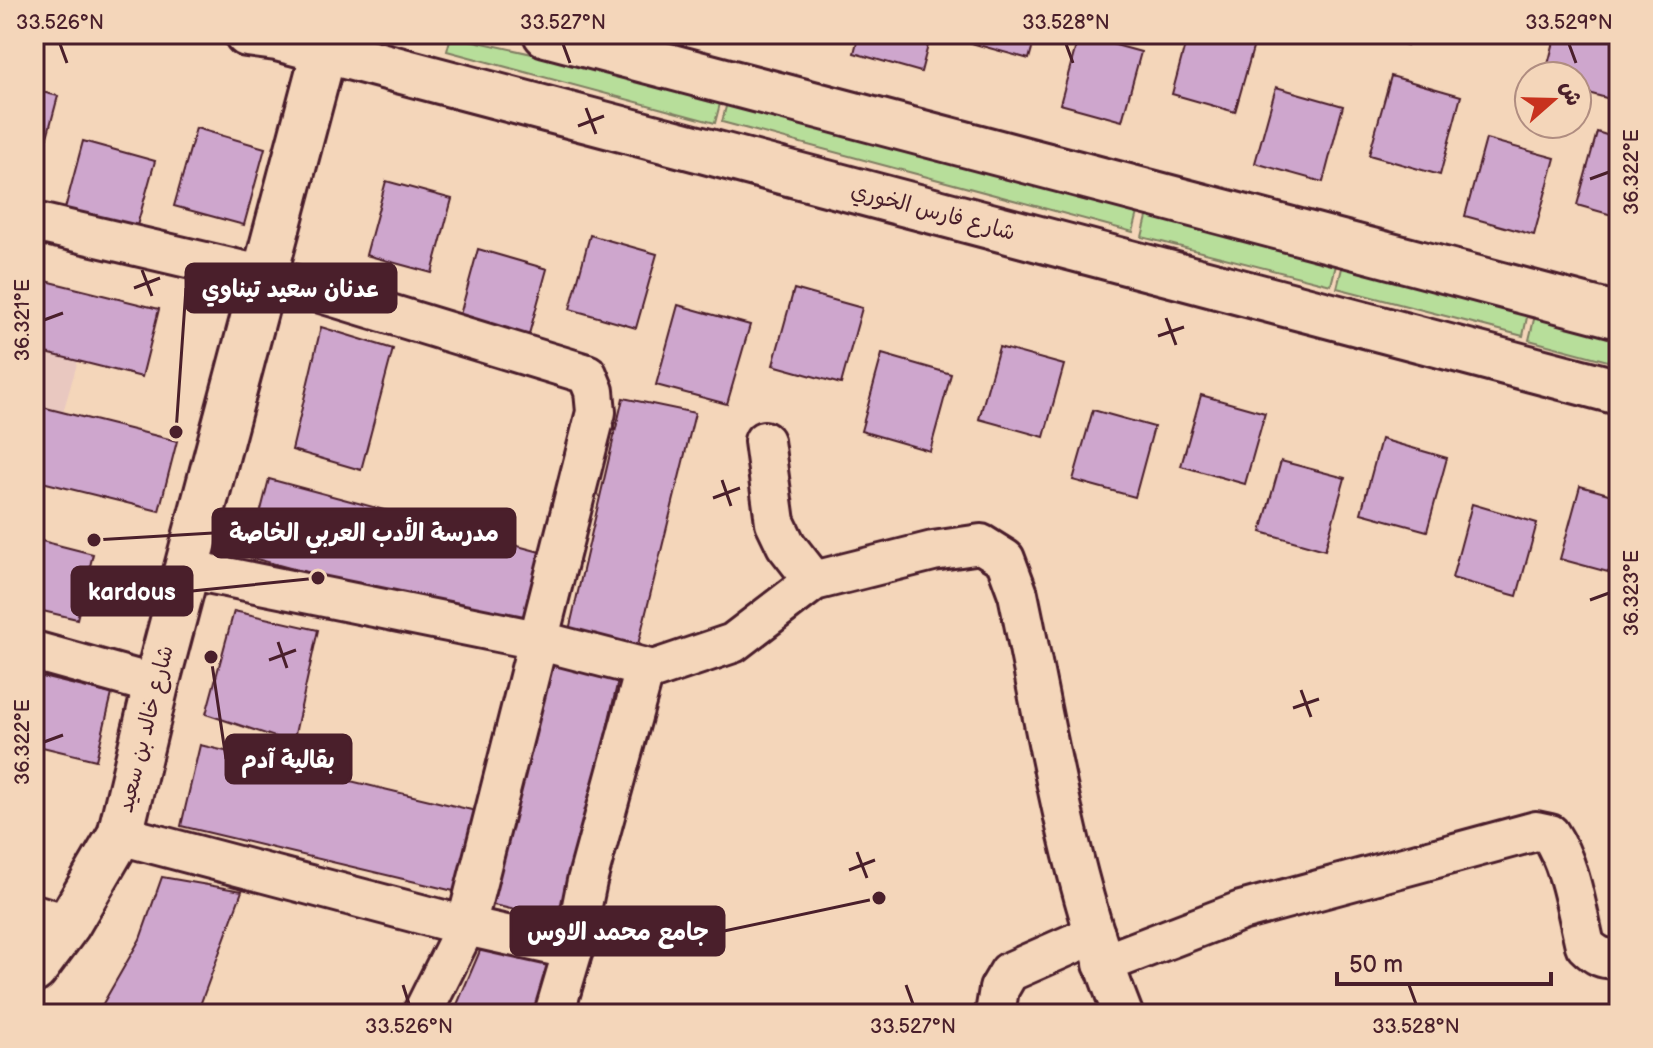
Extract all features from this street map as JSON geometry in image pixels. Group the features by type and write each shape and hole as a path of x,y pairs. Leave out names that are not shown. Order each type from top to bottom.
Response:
{"main road":[{"path":"546,34 1619,316"},
{"name":"شارع فارس الخوري","path":"264,35 1619,392"},
{"name":"شارع خالد بن سعيد","path":"34,970 51,919 120,835 156,685 324,51"}],"street":[{"path":"34,222 265,276 587,374 594,391 596,412 466,926 422,1014"},
{"path":"764,441 775,522 786,545 814,581"},
{"path":"187,569 537,640 653,670 733,643 814,581 933,551 981,544 1005,559 1018,594 1063,816 1099,949 1123,1014"},
{"path":"34,651 156,685"},
{"path":"554,1014 645,669"},
{"path":"995,1014 999,989 1009,972 1536,831 1550,834 1561,855 1585,945 1605,960 1619,958"},
{"path":"120,835 466,926 573,950"}],"shaded area":[{"path":"34,298 90,319 53,447 34,443"}],"green space":[{"path":"451,36 722,96 715,123 447,51"},
{"path":"729,95 1140,205 1133,232 722,122"},
{"path":"1149,209 1338,257 1331,285 1142,237"},
{"path":"1344,260 1529,308 1523,336 1337,288"},
{"path":"1536,311 1619,333 1619,364 1529,340"}],"building":[{"path":"859,34 931,34 921,72 854,53"},
{"path":"966,34 1036,34 1029,59 964,41"},
{"path":"1188,34 1231,34 1255,41 1235,112 1172,94"},
{"path":"1366,34 1410,34 1407,45"},
{"path":"1556,34 1619,34 1619,66 1610,99 1593,94 1593,60 1549,60"},
{"path":"1079,35 1141,52 1122,121 1060,104"},
{"path":"1391,76 1461,96 1440,175 1369,155"},
{"path":"1276,87 1343,106 1323,182 1255,163"},
{"path":"34,90 58,96 38,171 34,170"},
{"path":"196,128 265,148 244,225 174,206"},
{"path":"1597,132 1619,139 1619,217 1577,205"},
{"path":"1486,139 1555,158 1534,235 1465,216"},
{"path":"83,141 155,161 133,240 62,220"},
{"path":"386,181 452,199 432,273 366,255"},
{"path":"590,235 657,254 636,328 570,309"},
{"path":"478,249 547,269 526,345 457,326"},
{"path":"34,278 159,309 142,377 34,350"},
{"path":"794,289 862,308 841,384 773,365"},
{"path":"678,305 750,325 727,404 656,385"},
{"path":"321,327 393,349 361,470 292,450"},
{"path":"999,347 1064,365 1044,437 979,419"},
{"path":"882,354 951,374 930,451 861,431"},
{"path":"1201,395 1265,413 1245,484 1181,466"},
{"path":"623,398 695,413 634,661 567,639"},
{"path":"34,405 177,441 159,511 34,480"},
{"path":"1093,410 1154,427 1135,497 1073,480"},
{"path":"1381,439 1447,458 1427,531 1361,513"},
{"path":"1281,461 1345,478 1325,550 1261,532"},
{"path":"269,479 540,552 520,630 249,557"},
{"path":"1580,486 1619,497 1619,575 1560,559"},
{"path":"1472,504 1537,523 1517,596 1452,578"},
{"path":"34,539 93,554 77,619 34,609"},
{"path":"234,611 318,630 293,743 206,714"},
{"path":"552,657 619,676 563,921 489,904"},
{"path":"34,675 112,694 96,760 34,745"},
{"path":"200,745 480,812 462,893 181,826"},
{"path":"162,877 242,891 199,1008 194,1014 97,1014 140,939"},
{"path":"488,932 552,955 532,1014 453,1014"}],"place":[{"name":"عدنان سعيد تيناوي","path":"176,432"},
{"name":"مدرسة الأدب العربي الخاصة","path":"94,540"},
{"name":"kardous","path":"318,578"},
{"name":"بقالية آدم","path":"211,657"},
{"name":"جامع محمد الاوس","path":"879,898"}]}
